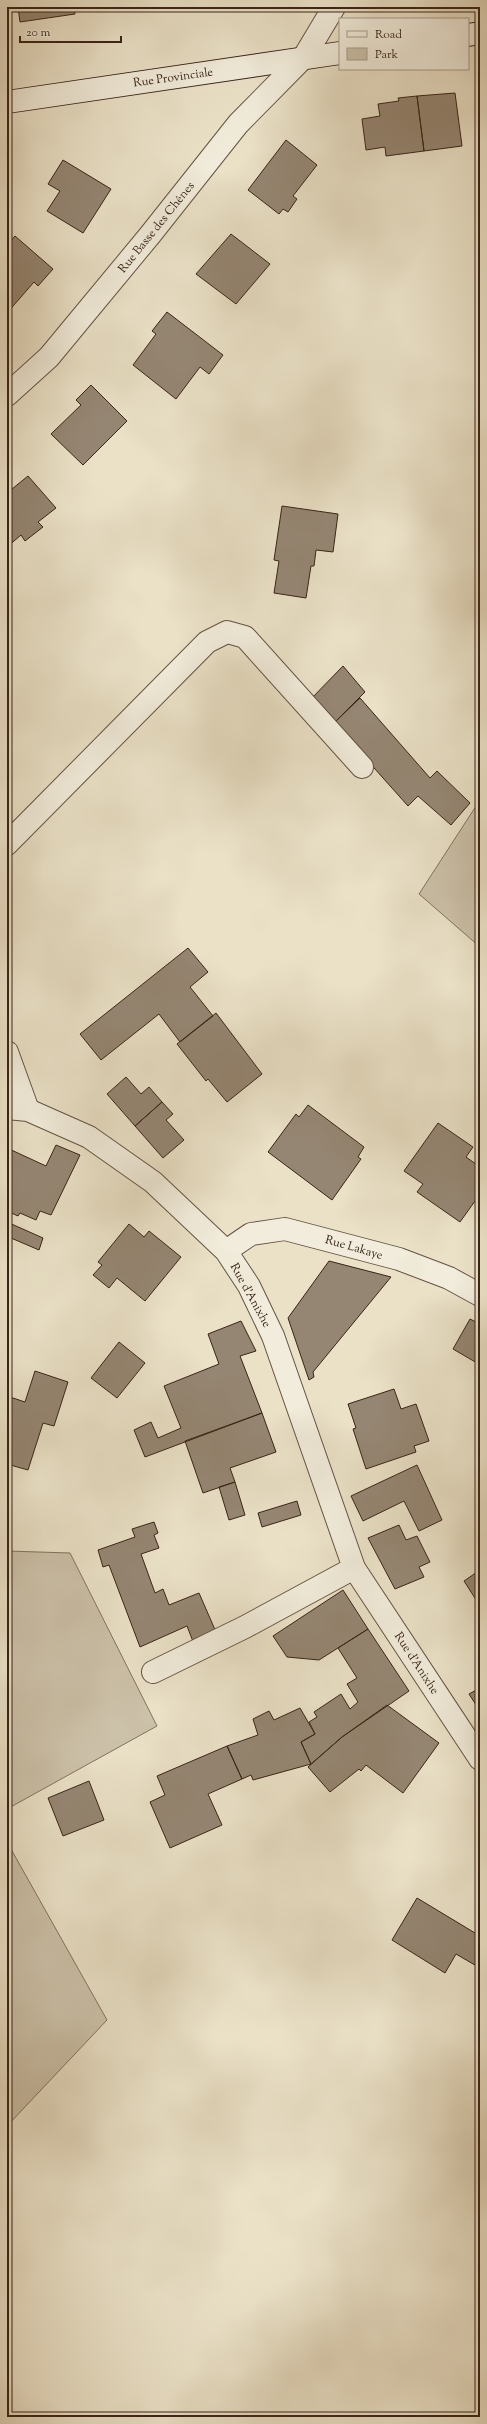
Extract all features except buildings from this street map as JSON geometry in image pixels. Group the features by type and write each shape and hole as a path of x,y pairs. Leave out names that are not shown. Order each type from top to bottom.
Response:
{"street":[{"name":"Rue Basse des Chênes","path":"7,395 50,357 150,235 238,124 304,58 334,7"},
{"path":"469,35 480,33"},
{"name":"Rue Provinciale","path":"7,102 339,53"},
{"path":"7,844 207,642 227,632 245,637 362,767"},
{"path":"7,1052 17,1109"},
{"name":"Rue d'Anixhe","path":"17,1109 89,1136 154,1182 226,1251 249,1286 273,1336 354,1568 480,1759"},
{"name":"Rue Lakaye","path":"226,1251 251,1234 284,1230 399,1260 449,1278 480,1295"},
{"path":"153,1672 245,1627 354,1568"}],"green space":[{"path":"480,800 480,947 419,894"},
{"path":"7,1551 70,1553 157,1726 7,1809"},
{"path":"7,1842 107,2020 7,2126"}]}
